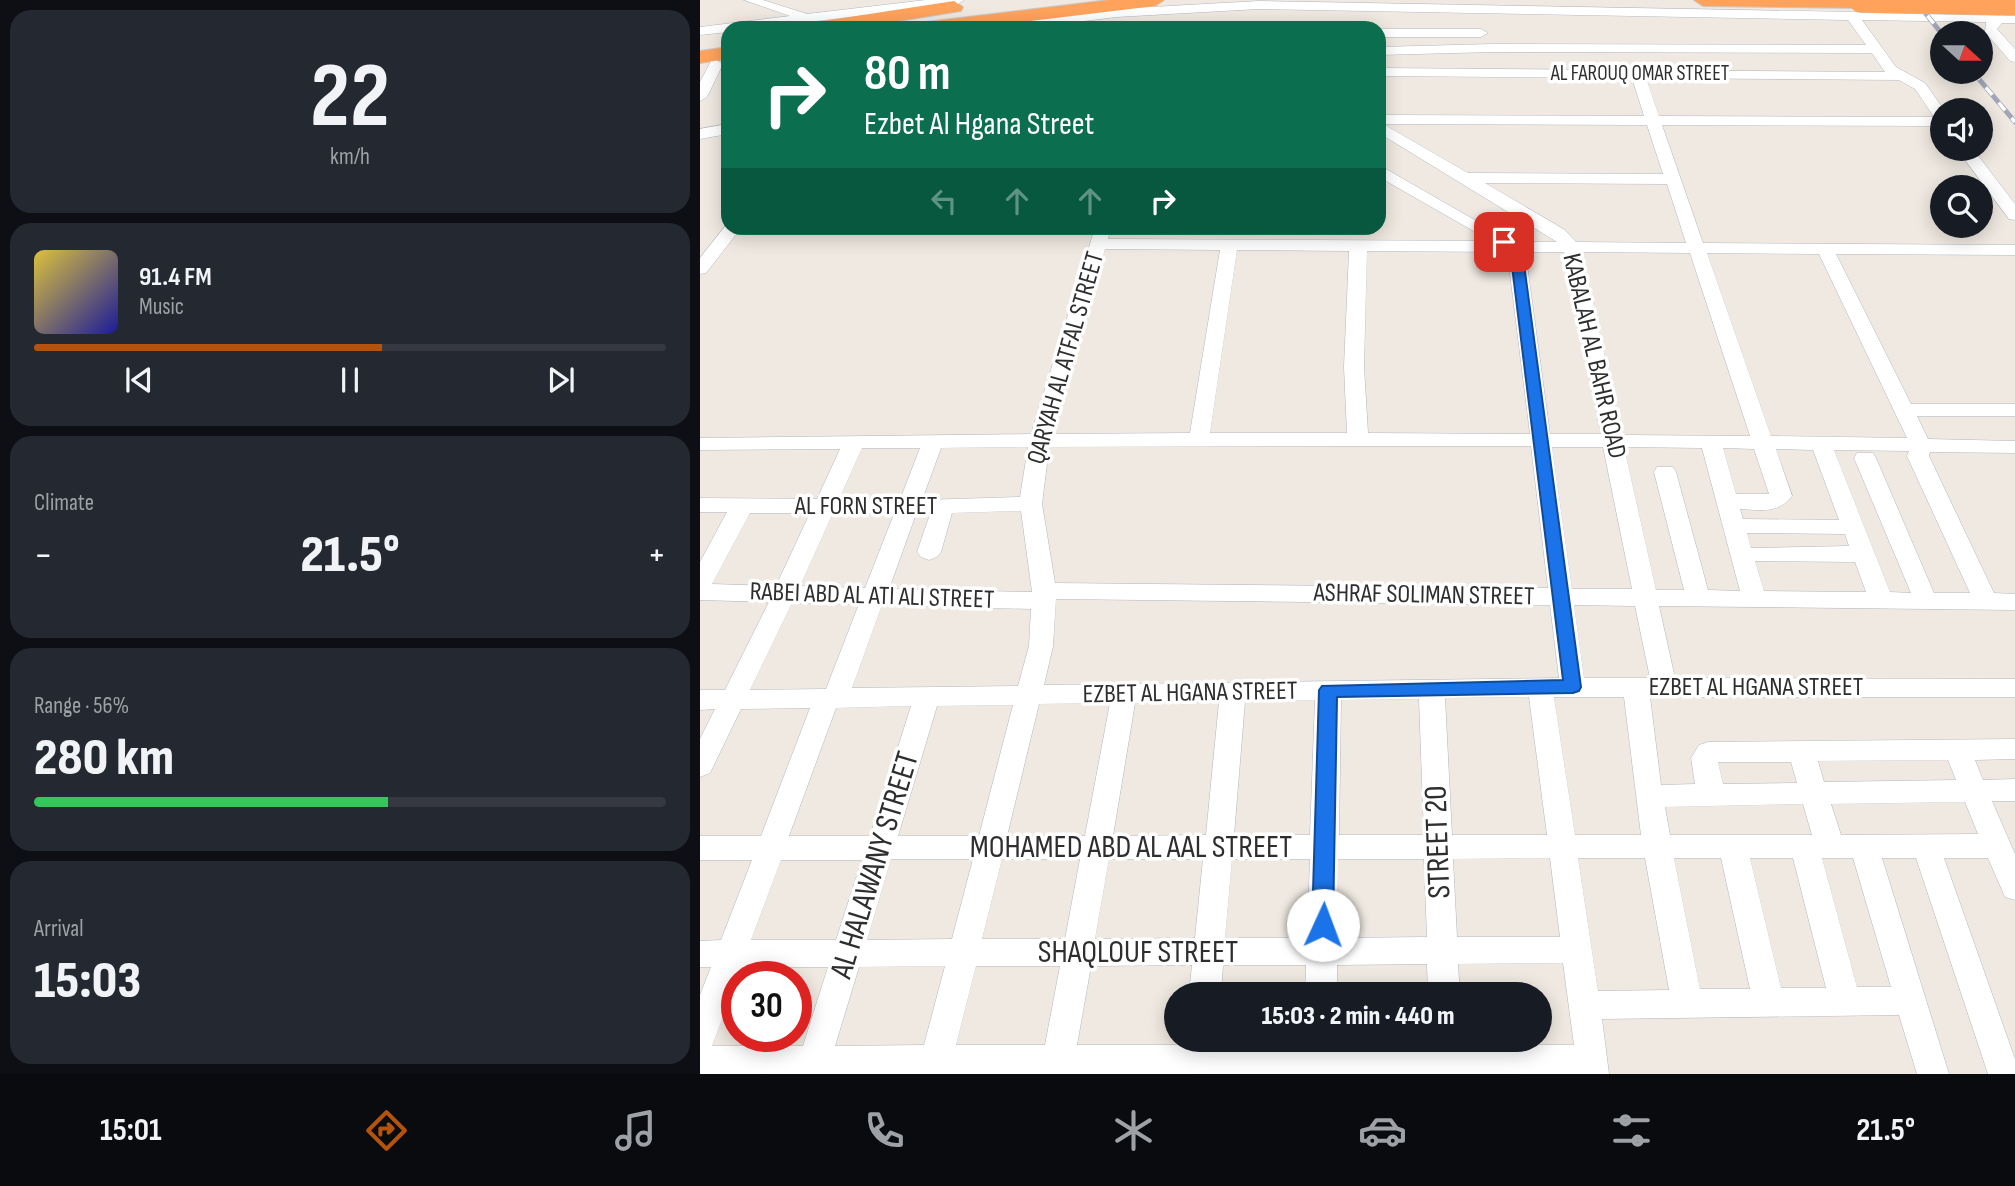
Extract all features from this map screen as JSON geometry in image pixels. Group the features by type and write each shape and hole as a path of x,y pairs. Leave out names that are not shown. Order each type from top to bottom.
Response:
{"highway":[{"path":"837,21 1013,0"},
{"path":"1703,0 1856,9 2015,5"},
{"path":"994,21 1149,5"},
{"path":"700,42 721,39"}],"street":[{"path":"750,0 824,21"},
{"path":"829,21 843,0"},
{"path":"834,21 958,0"},
{"path":"1044,21 1149,5 1313,5 1754,32 1875,49"},
{"path":"1206,7 1209,21"},
{"path":"1856,9 1875,49 1891,70 1920,86 1930,101"},
{"path":"1386,33 1495,41 1687,48 1856,9 2015,19"},
{"path":"1999,19 1992,23 1990,29 2015,58"},
{"path":"700,31 721,30"},
{"path":"1386,50 1495,41"},
{"path":"1495,41 1498,72"},
{"path":"1687,48 1696,73"},
{"path":"700,66 718,59"},
{"path":"700,97 718,59"},
{"name":"AL FAROUQ OMAR STREET","path":"1386,72 1901,76"},
{"path":"1637,73 1765,443 1780,499 1772,503 1727,501"},
{"path":"1386,119 1930,120"},
{"path":"700,134 721,130"},
{"name":"KABALAH AL BAHR ROAD","path":"1386,131 1559,234 1573,248 1664,686"},
{"path":"1974,161 2015,215"},
{"path":"1386,175 1510,247"},
{"path":"1466,178 1674,179"},
{"path":"700,269 708,251 725,235"},
{"path":"1101,236 1228,245 2015,250"},
{"name":"QARYAH AL ATFAL STREET","path":"934,1067 1041,646 1044,596 1031,504 1040,439 1101,236"},
{"path":"1199,440 1228,245"},
{"path":"1358,246 1354,367 1358,441"},
{"name":"KABALAH AL BAHR ROAD","path":"1510,247 1517,257 1573,687"},
{"path":"1825,249 1921,445 1918,456 1986,601"},
{"path":"1903,410 2015,410"},
{"path":"700,444 1040,439 1821,443 2015,447"},
{"path":"700,1037 771,847 875,597 933,441"},
{"path":"700,766 785,593 854,442"},
{"path":"1711,443 1754,599"},
{"path":"1821,443 1881,600"},
{"path":"1865,458 1926,601"},
{"path":"1665,472 1698,598"},
{"name":"AL FORN STREET","path":"700,505 824,508 1031,504"},
{"path":"700,584 742,506"},
{"path":"929,552 943,506"},
{"path":"1734,526 1853,527"},
{"path":"1758,554 1863,554"},
{"name":"RABEI ABD AL ATI ALI STREET","path":"700,592 875,597 1044,596"},
{"name":"ASHRAF SOLIMAN STREET","path":"1044,596 1561,597 2015,602"},
{"path":"1636,686 1657,847 1687,1004"},
{"name":"EZBET AL HGANA STREET","path":"700,700 1636,686 2015,688"},
{"path":"700,1061 812,1067 1058,1067 1199,1058 1446,1058 1593,1067 1540,687"},
{"name":"STREET 20","path":"1432,689 1443,982"},
{"path":"1321,982 1328,690"},
{"path":"1206,982 1233,692"},
{"path":"1058,1067 1124,695"},
{"name":"AL HALAWANY STREET","path":"812,1067 927,697"},
{"path":"1711,795 1704,758 1708,752 2015,749"},
{"path":"1957,750 2008,866"},
{"path":"1801,751 1814,793 1817,846 1845,1002"},
{"path":"1649,796 2015,790"},
{"path":"1733,846 1769,1003"},
{"path":"1864,846 1933,1074"},
{"path":"1926,846 2006,1074 2015,1074"},
{"name":"MOHAMED ABD AL AAL STREET","path":"700,848 1926,846 2008,866"},
{"name":"SHAQLOUF STREET","path":"700,954 1577,950"},
{"path":"1585,1005 1911,1001"}],"railway":[{"path":"1915,0 1932,21"},
{"path":"1983,84 2015,122"}],"route":[{"path":"1323,925 1328,690 1573,687 1517,257 1504,242"}]}
